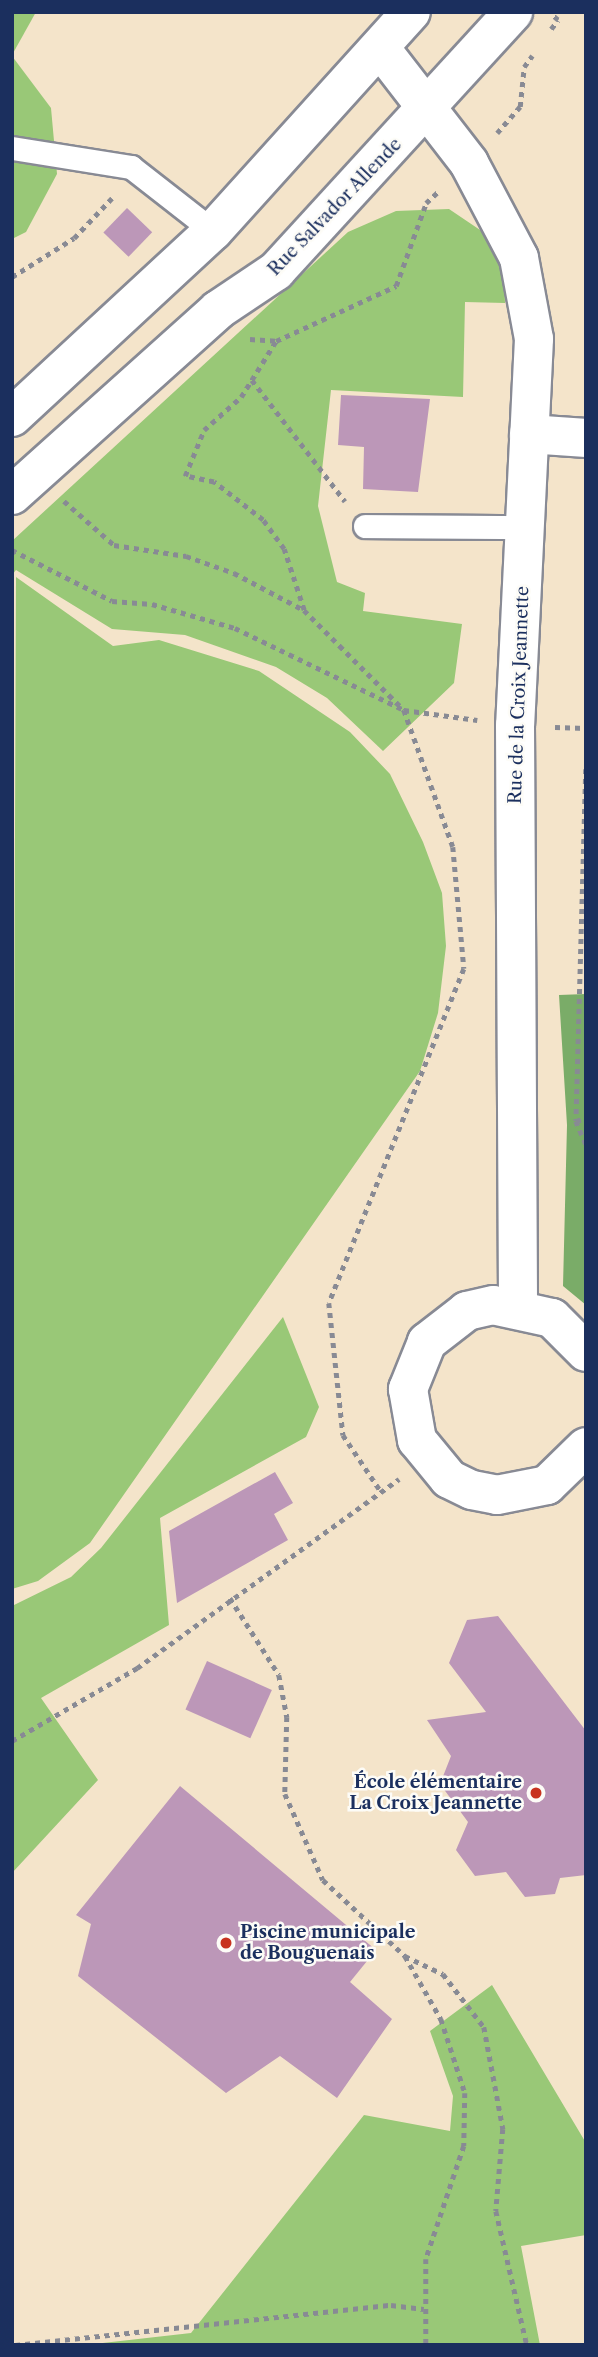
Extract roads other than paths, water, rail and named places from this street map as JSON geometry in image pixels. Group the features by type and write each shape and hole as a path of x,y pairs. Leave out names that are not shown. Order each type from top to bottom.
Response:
{"street":[{"path":"12,416 213,231 381,49 411,12"},
{"name":"Rue Salvador Allende","path":"12,495 218,310 276,271 428,113 513,12"},
{"name":"Rue de la Croix Jeannette","path":"381,49 469,163 519,258 534,340 515,725 518,1306"},
{"path":"529,434 586,438"},
{"path":"586,1352 552,1318 518,1306 467,1311 445,1324 421,1353 408,1389 410,1415 430,1461 472,1490 523,1493 567,1471 586,1447"}],"lane":[{"path":"12,148 131,167 213,231"},
{"path":"365,526 525,527"}],"place":[{"name":"École élémentaire La Croix Jeannette","path":"536,1793"},
{"name":"Piscine municipale de Bouguenais","path":"226,1943"}]}
